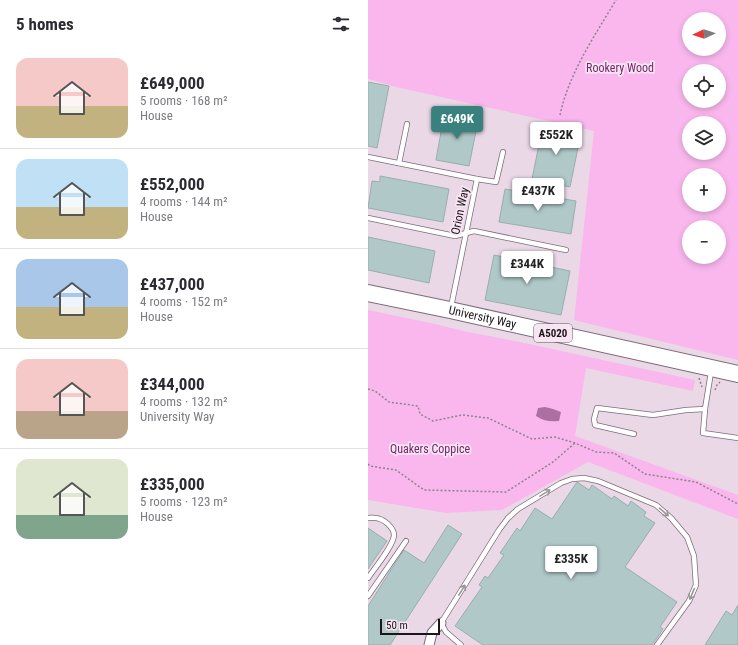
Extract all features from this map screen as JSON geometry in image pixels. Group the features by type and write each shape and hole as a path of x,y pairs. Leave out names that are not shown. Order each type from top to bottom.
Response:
{"highway":[{"name":"University Way","path":"368,293 738,374"}],"street":[{"path":"429,645 432,633 441,622"}],"lane":[{"path":"399,163 407,124"},
{"path":"477,179 496,182 503,152"},
{"name":"Orion Way","path":"368,157 477,179 450,310"},
{"path":"368,218 455,236 474,231 566,250"},
{"path":"712,368 705,408 703,433 738,438"},
{"path":"634,434 595,426 594,419 597,408 653,415 705,408"},
{"path":"461,645 446,632 441,622 508,518 518,509 561,483 572,479 584,478 598,481 656,505 671,518 687,537 694,556 696,585 689,601 657,645"},
{"path":"368,518 378,518 386,522 391,528 394,536 390,546 368,578"},
{"path":"368,596 406,541"}],"path":[{"path":"560,115 572,76 616,0"},
{"path":"368,389 375,391 389,402 418,406 420,414 433,421 462,415 488,418 532,439 555,437 575,443 596,452 614,453 645,474 696,482 738,504"},
{"path":"368,464 370,466 396,470 424,490 506,492 553,462 575,443"}],"green space":[{"name":"Rookery Wood","path":"368,0 738,0 738,360 574,320 594,131 396,87 368,79"},
{"name":"Quakers Coppice","path":"368,310 695,380 693,391 586,368 575,436 738,495 738,519 588,462 502,510 446,513 368,500"}],"shaded area":[{"path":"545,407 561,412 559,421 547,421 536,416 538,408"}],"building":[{"path":"368,82 389,86 377,148 368,146"},
{"path":"444,115 478,121 469,166 436,160"},
{"path":"543,125 581,133 570,187 532,179"},
{"path":"380,176 449,189 443,222 368,208 372,181 380,182"},
{"path":"505,189 576,201 571,234 499,222"},
{"path":"368,237 435,251 429,283 368,270"},
{"path":"494,255 570,271 561,315 485,300"},
{"path":"577,482 589,490 592,485 612,499 614,496 628,506 631,501 646,512 644,516 655,523 625,567 677,602 660,627 663,629 652,645 483,645 455,626 482,587 479,585 485,576 488,578 504,555 500,553 517,528 520,531 535,508 552,519"},
{"path":"448,525 462,534 390,645 368,645 368,606 404,550 424,563"},
{"path":"368,528 387,541 368,569"},
{"path":"738,605 738,645 705,645 726,611 732,615"}]}
